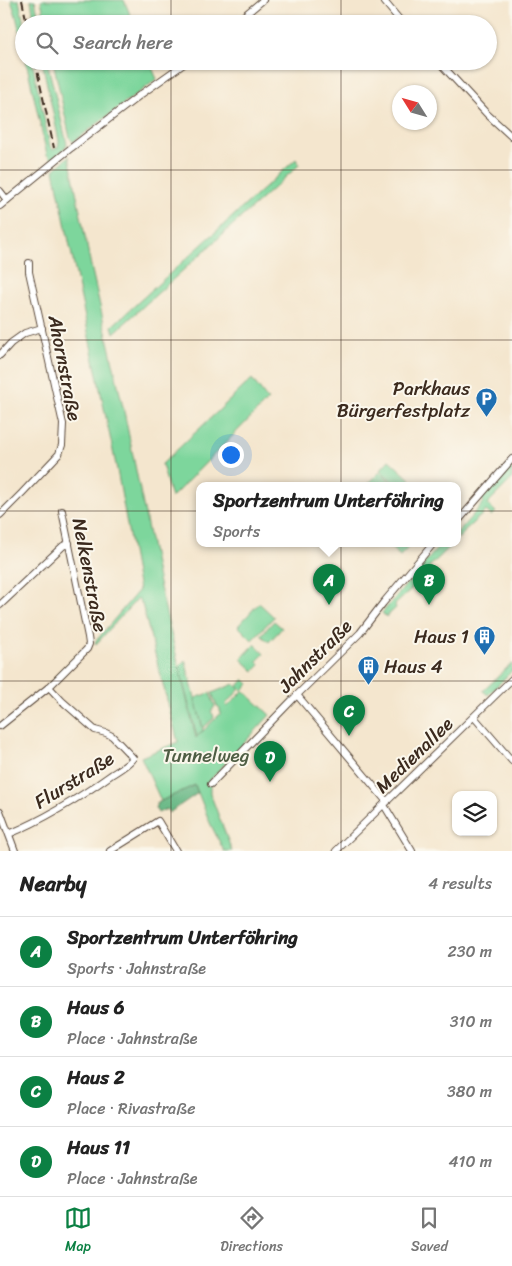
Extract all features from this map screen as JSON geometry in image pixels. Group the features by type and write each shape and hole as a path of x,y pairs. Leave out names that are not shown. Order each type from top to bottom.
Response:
{"street":[{"path":"245,15 263,0"},
{"path":"384,0 396,15"},
{"path":"0,206 109,118 175,70"},
{"path":"446,70 487,114 512,137"},
{"path":"0,191 7,200"},
{"name":"Ahornstraße","path":"0,515 59,454 62,445 62,424 29,264"},
{"path":"0,355 11,343 25,333 42,328"},
{"path":"461,518 512,459"},
{"name":"Nelkenstraße","path":"0,726 49,687 88,649 89,644 62,511"},
{"path":"0,605 62,546 69,544"},
{"name":"Jahnstraße","path":"211,784 296,695 360,633 430,547"},
{"name":"Medienallee","path":"336,851 512,679"},
{"name":"Flurstraße","path":"9,834 87,793 133,758 112,736 95,730 49,687"},
{"path":"296,695 385,804 412,851"},
{"path":"474,717 512,761"},
{"path":"0,811 15,851"},
{"path":"110,851 158,821 176,851"}],"green space":[{"path":"11,0 19,0 22,15 16,15"},
{"path":"31,0 35,0 38,15 34,15"},
{"path":"41,0 124,0 130,15 44,15"},
{"path":"28,70 34,70 50,146 53,150 58,147 59,141 44,70 49,70 67,144 52,160 47,155"},
{"path":"55,70 153,70 157,79 73,142 70,138"},
{"name":"Tunnelweg","path":"69,156 158,579 196,738 221,713 212,693 234,684 240,689 226,704 227,707 243,691 238,686 244,679 249,684 243,690 270,715 210,780 210,793 232,851 224,851 210,823 195,785 161,801 141,757 178,742 142,604 138,598 96,644 95,642 139,590 117,470 54,170"},
{"path":"296,159 299,165 114,333 112,326"},
{"path":"252,379 268,400 171,498 162,464"},
{"path":"389,460 411,480 409,482 393,482 380,470"},
{"path":"512,461 512,479 487,504 496,512 492,516 486,511 461,536 461,529 484,502 480,498"},
{"path":"380,472 391,482 370,482"},
{"path":"390,547 409,547 400,556"},
{"path":"438,547 450,547 429,567 431,570 395,605 396,608 386,617 382,613"},
{"path":"259,603 274,617 252,640 238,626"},
{"path":"274,621 282,628 269,642 261,635"},
{"path":"255,644 264,654 257,661 260,665 254,671 241,659"},
{"path":"185,660 195,698 210,693 215,706 211,712 214,718 203,728 195,699 203,730 197,737 179,666"},
{"path":"512,663 512,671 488,695 483,691"},
{"path":"195,785 198,793 169,813 167,809 158,813 155,808 157,803"}],"railway":[{"path":"22,0 25,15"},
{"path":"37,70 54,148"}],"place":[{"name":"Parkhaus Bürgerfestplatz","path":"486,418"},
{"name":"Sportzentrum Unterföhring","path":"329,605"},
{"name":"Haus 6","path":"429,605"},
{"name":"Haus 1","path":"485,655"},
{"name":"Haus 4","path":"368,685"},
{"name":"Haus 2","path":"349,736"},
{"name":"Haus 11","path":"270,782"}]}
